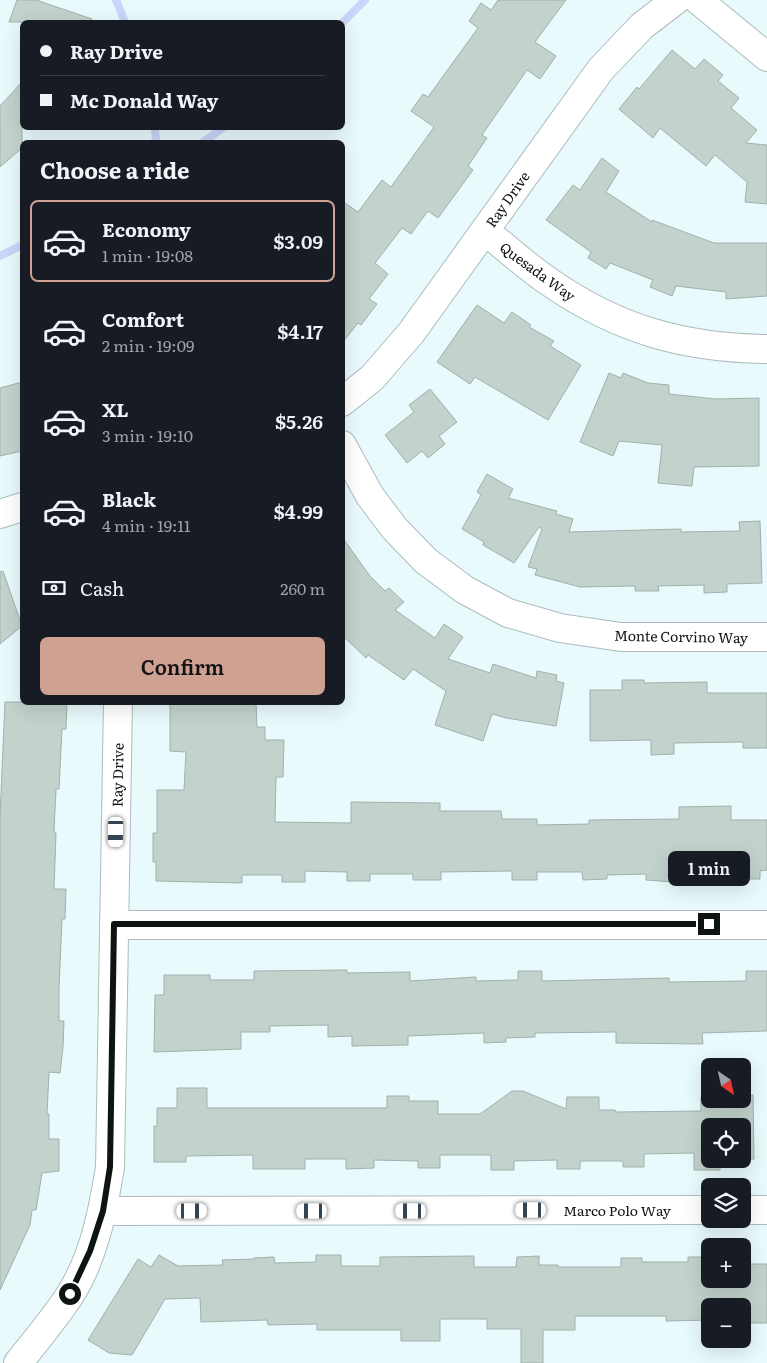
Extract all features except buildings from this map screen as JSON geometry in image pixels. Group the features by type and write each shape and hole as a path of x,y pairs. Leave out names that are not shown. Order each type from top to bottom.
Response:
{"street":[{"name":"Ray Drive","path":"345,400 372,378 411,334 601,69 642,26 676,0"},
{"path":"698,0 767,57"},
{"name":"Quesada Way","path":"485,231 550,283 620,323 660,336 702,345 767,348"},
{"name":"Monte Corvino Way","path":"345,450 370,496 395,529 426,561 465,590 508,613 560,628 621,637 767,637"},
{"path":"0,514 20,508"},
{"name":"Ray Drive","path":"18,1363 70,1294 90,1251 103,1211 110,1167 118,705"},
{"path":"114,924 767,925"},
{"name":"Marco Polo Way","path":"103,1211 701,1210"},
{"path":"751,1210 767,1210"}],"waterway":[{"path":"116,0 124,20"},
{"path":"345,20 365,0"},
{"path":"155,130 156,140"},
{"path":"206,140 220,130"},
{"path":"0,256 20,246"}],"route":[{"path":"70,1294 90,1251 103,1211 110,1167 114,924 709,924"}]}
